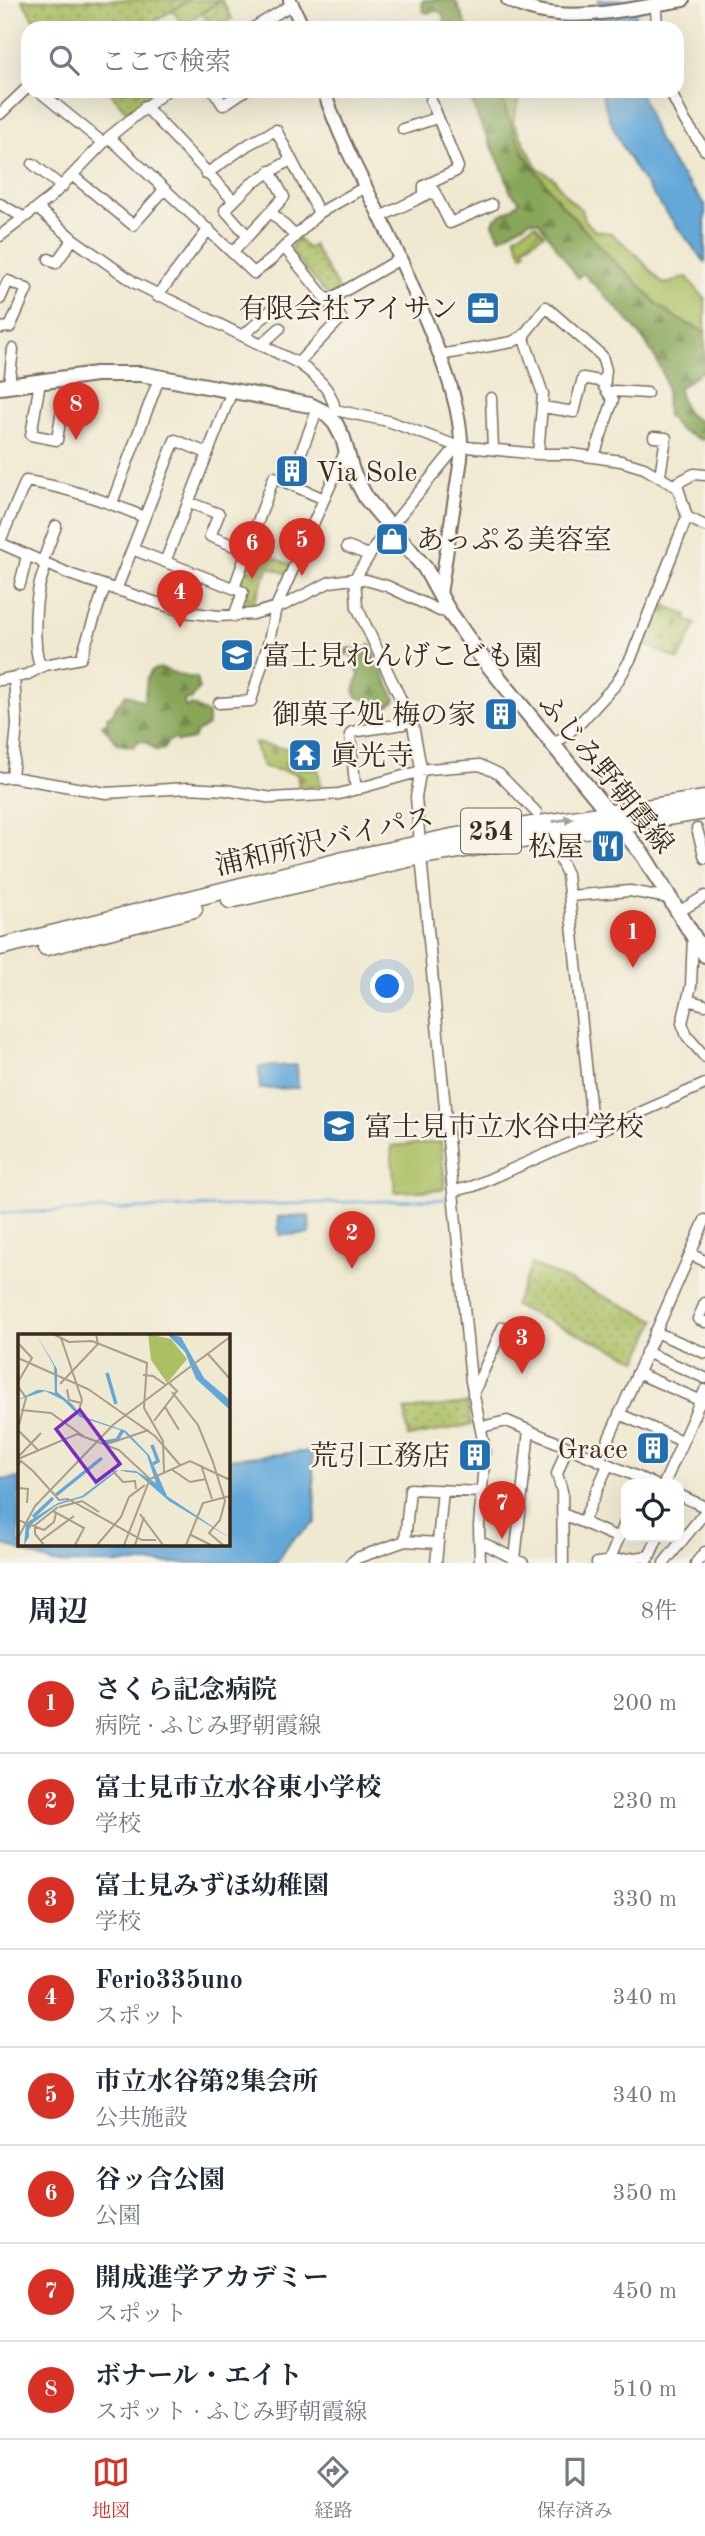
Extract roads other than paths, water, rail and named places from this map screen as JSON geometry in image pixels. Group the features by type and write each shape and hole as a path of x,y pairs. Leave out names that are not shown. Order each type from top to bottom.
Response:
{"highway":[{"name":"浦和所沢バイパス","path":"0,947 315,866 612,819 705,799"},
{"name":"浦和所沢バイパス","path":"612,819 705,811"},
{"name":"浦和所沢バイパス","path":"0,958 421,850"}],"main road":[{"path":"4,386 120,374 160,376 327,412"},
{"name":"ふじみ野朝霞線","path":"327,412 340,431 352,471 362,491 411,548 448,610 476,650 643,855 705,955"}],"street":[{"path":"508,0 556,15 654,7 683,0"},
{"path":"264,21 295,1 301,21"},
{"path":"654,7 656,21"},
{"path":"0,114 21,94"},
{"path":"49,98 106,140 256,272 319,213 365,187"},
{"path":"0,236 62,187 106,140 156,98"},
{"path":"218,98 223,105 234,98"},
{"path":"327,98 341,138 400,259 440,355 454,404 460,446 440,594"},
{"path":"674,98 705,150"},
{"path":"425,195 424,186 456,171 458,167 430,100"},
{"path":"145,106 233,200"},
{"path":"403,129 437,118"},
{"path":"206,174 249,144 276,130 319,213"},
{"path":"247,236 225,212 233,200 270,171 290,160"},
{"path":"33,164 62,187"},
{"path":"233,252 284,197 270,171"},
{"path":"73,176 133,225 164,190"},
{"path":"380,217 434,191 450,223 492,205"},
{"path":"0,204 23,217"},
{"path":"37,208 73,239 157,296 262,344 298,363 321,382 333,401 302,450"},
{"path":"271,212 295,236"},
{"path":"157,296 209,229"},
{"path":"49,259 56,263 73,239"},
{"path":"284,247 341,318 298,363"},
{"path":"327,301 400,259"},
{"path":"0,299 8,281 27,289 10,327 0,328"},
{"path":"244,335 279,303"},
{"path":"440,355 512,342 523,336 546,307 601,356 606,370 604,387 613,400 594,456"},
{"path":"262,344 280,328"},
{"path":"523,336 543,394 538,454"},
{"path":"4,386 13,349"},
{"path":"112,503 160,376"},
{"path":"40,382 31,435 57,440 68,378"},
{"path":"542,407 575,412 583,378 605,382"},
{"path":"165,562 232,391"},
{"path":"609,394 614,391 648,393"},
{"path":"491,398 493,449"},
{"path":"327,412 388,421 460,446 538,454 594,456 635,464 675,484 687,517 631,658 619,679 554,746"},
{"path":"654,437 666,438 660,475"},
{"path":"116,590 175,440 207,453"},
{"path":"460,446 390,526 355,578 357,607 410,720 418,744 420,771 416,797 421,850 473,1394 485,1450 479,1541 481,1562"},
{"path":"219,703 251,701 269,641 275,609 346,450"},
{"path":"675,484 694,474 705,475"},
{"path":"234,588 274,477 324,499"},
{"path":"144,517 112,503 49,484 26,481 0,542 44,564 185,612 234,616 275,609 330,582 355,578 387,586 440,611 448,610"},
{"path":"188,502 219,514 210,536 247,551"},
{"path":"687,517 705,526"},
{"path":"41,667 37,652 38,593 56,526"},
{"path":"347,547 369,555"},
{"path":"131,550 243,592 234,616"},
{"path":"20,584 27,556"},
{"path":"0,680 26,676 41,667 81,658 105,586"},
{"path":"12,777 17,725 14,677"},
{"path":"359,789 355,783 350,735 352,732 403,724 410,720"},
{"path":"0,778 12,777 106,793 187,788 225,790 272,798 316,797 359,789 420,771 480,765 499,774 536,812"},
{"path":"696,829 705,858"},
{"path":"553,845 567,874 593,1134"},
{"path":"569,896 630,891 663,897 668,893"},
{"path":"680,911 705,896"},
{"path":"693,934 688,1000 682,1024 705,1057"},
{"path":"688,1000 705,1005"},
{"path":"454,1196 705,1084"},
{"path":"583,1522 619,1414 705,1220"},
{"path":"690,1254 705,1261"},
{"path":"705,1303 698,1319 705,1322"},
{"path":"473,1394 503,1327"},
{"path":"656,1332 705,1353"},
{"path":"646,1352 705,1378"},
{"path":"637,1373 703,1401"},
{"path":"666,1479 703,1401 705,1390"},
{"path":"619,1414 682,1441"},
{"path":"481,1427 507,1421 636,1479"},
{"path":"479,1541 519,1561 529,1430"},
{"path":"563,1563 562,1491 557,1474 567,1447"},
{"path":"405,1541 410,1489 482,1492"},
{"path":"436,1563 443,1490"},
{"path":"664,1563 705,1510 684,1498"},
{"path":"563,1514 619,1538"},
{"path":"608,1562 621,1529"},
{"path":"351,1563 357,1558 405,1541 438,1543"},
{"path":"597,1563 649,1560 656,1542"},
{"path":"696,1563 705,1552"}],"water":[{"path":"598,0 638,0 634,21 598,21"},
{"path":"603,98 643,98 658,140 676,169 705,204 705,262 644,182 608,115"},
{"path":"297,1065 298,1088 260,1089 259,1067"},
{"path":"309,1216 310,1234 279,1235 278,1217"},
{"path":"312,1451 316,1522 292,1540 276,1563 53,1563 0,1543 0,1480 18,1478 18,1546 229,1546 229,1459"}],"waterway":[{"path":"0,1213 447,1199"}],"place":[{"name":"有限会社アイサン","path":"483,308"},
{"name":"ボナール・エイト","path":"76,440"},
{"name":"Via Sole","path":"292,471"},
{"name":"あっぷる美容室","path":"392,539"},
{"name":"市立水谷第2集会所","path":"302,576"},
{"name":"谷ッ合公園","path":"252,579"},
{"name":"Ferio335uno","path":"180,628"},
{"name":"富士見れんげこども園","path":"237,655"},
{"name":"御菓子処 梅の家","path":"501,714"},
{"name":"眞光寺","path":"305,755"},
{"name":"松屋","path":"608,846"},
{"name":"さくら記念病院","path":"633,968"},
{"name":"富士見市立水谷中学校","path":"339,1126"},
{"name":"富士見市立水谷東小学校","path":"352,1269"},
{"name":"富士見みずほ幼稚園","path":"522,1374"},
{"name":"Grace","path":"653,1448"},
{"name":"荒引工務店","path":"475,1455"},
{"name":"開成進学アカデミー","path":"502,1539"}]}
